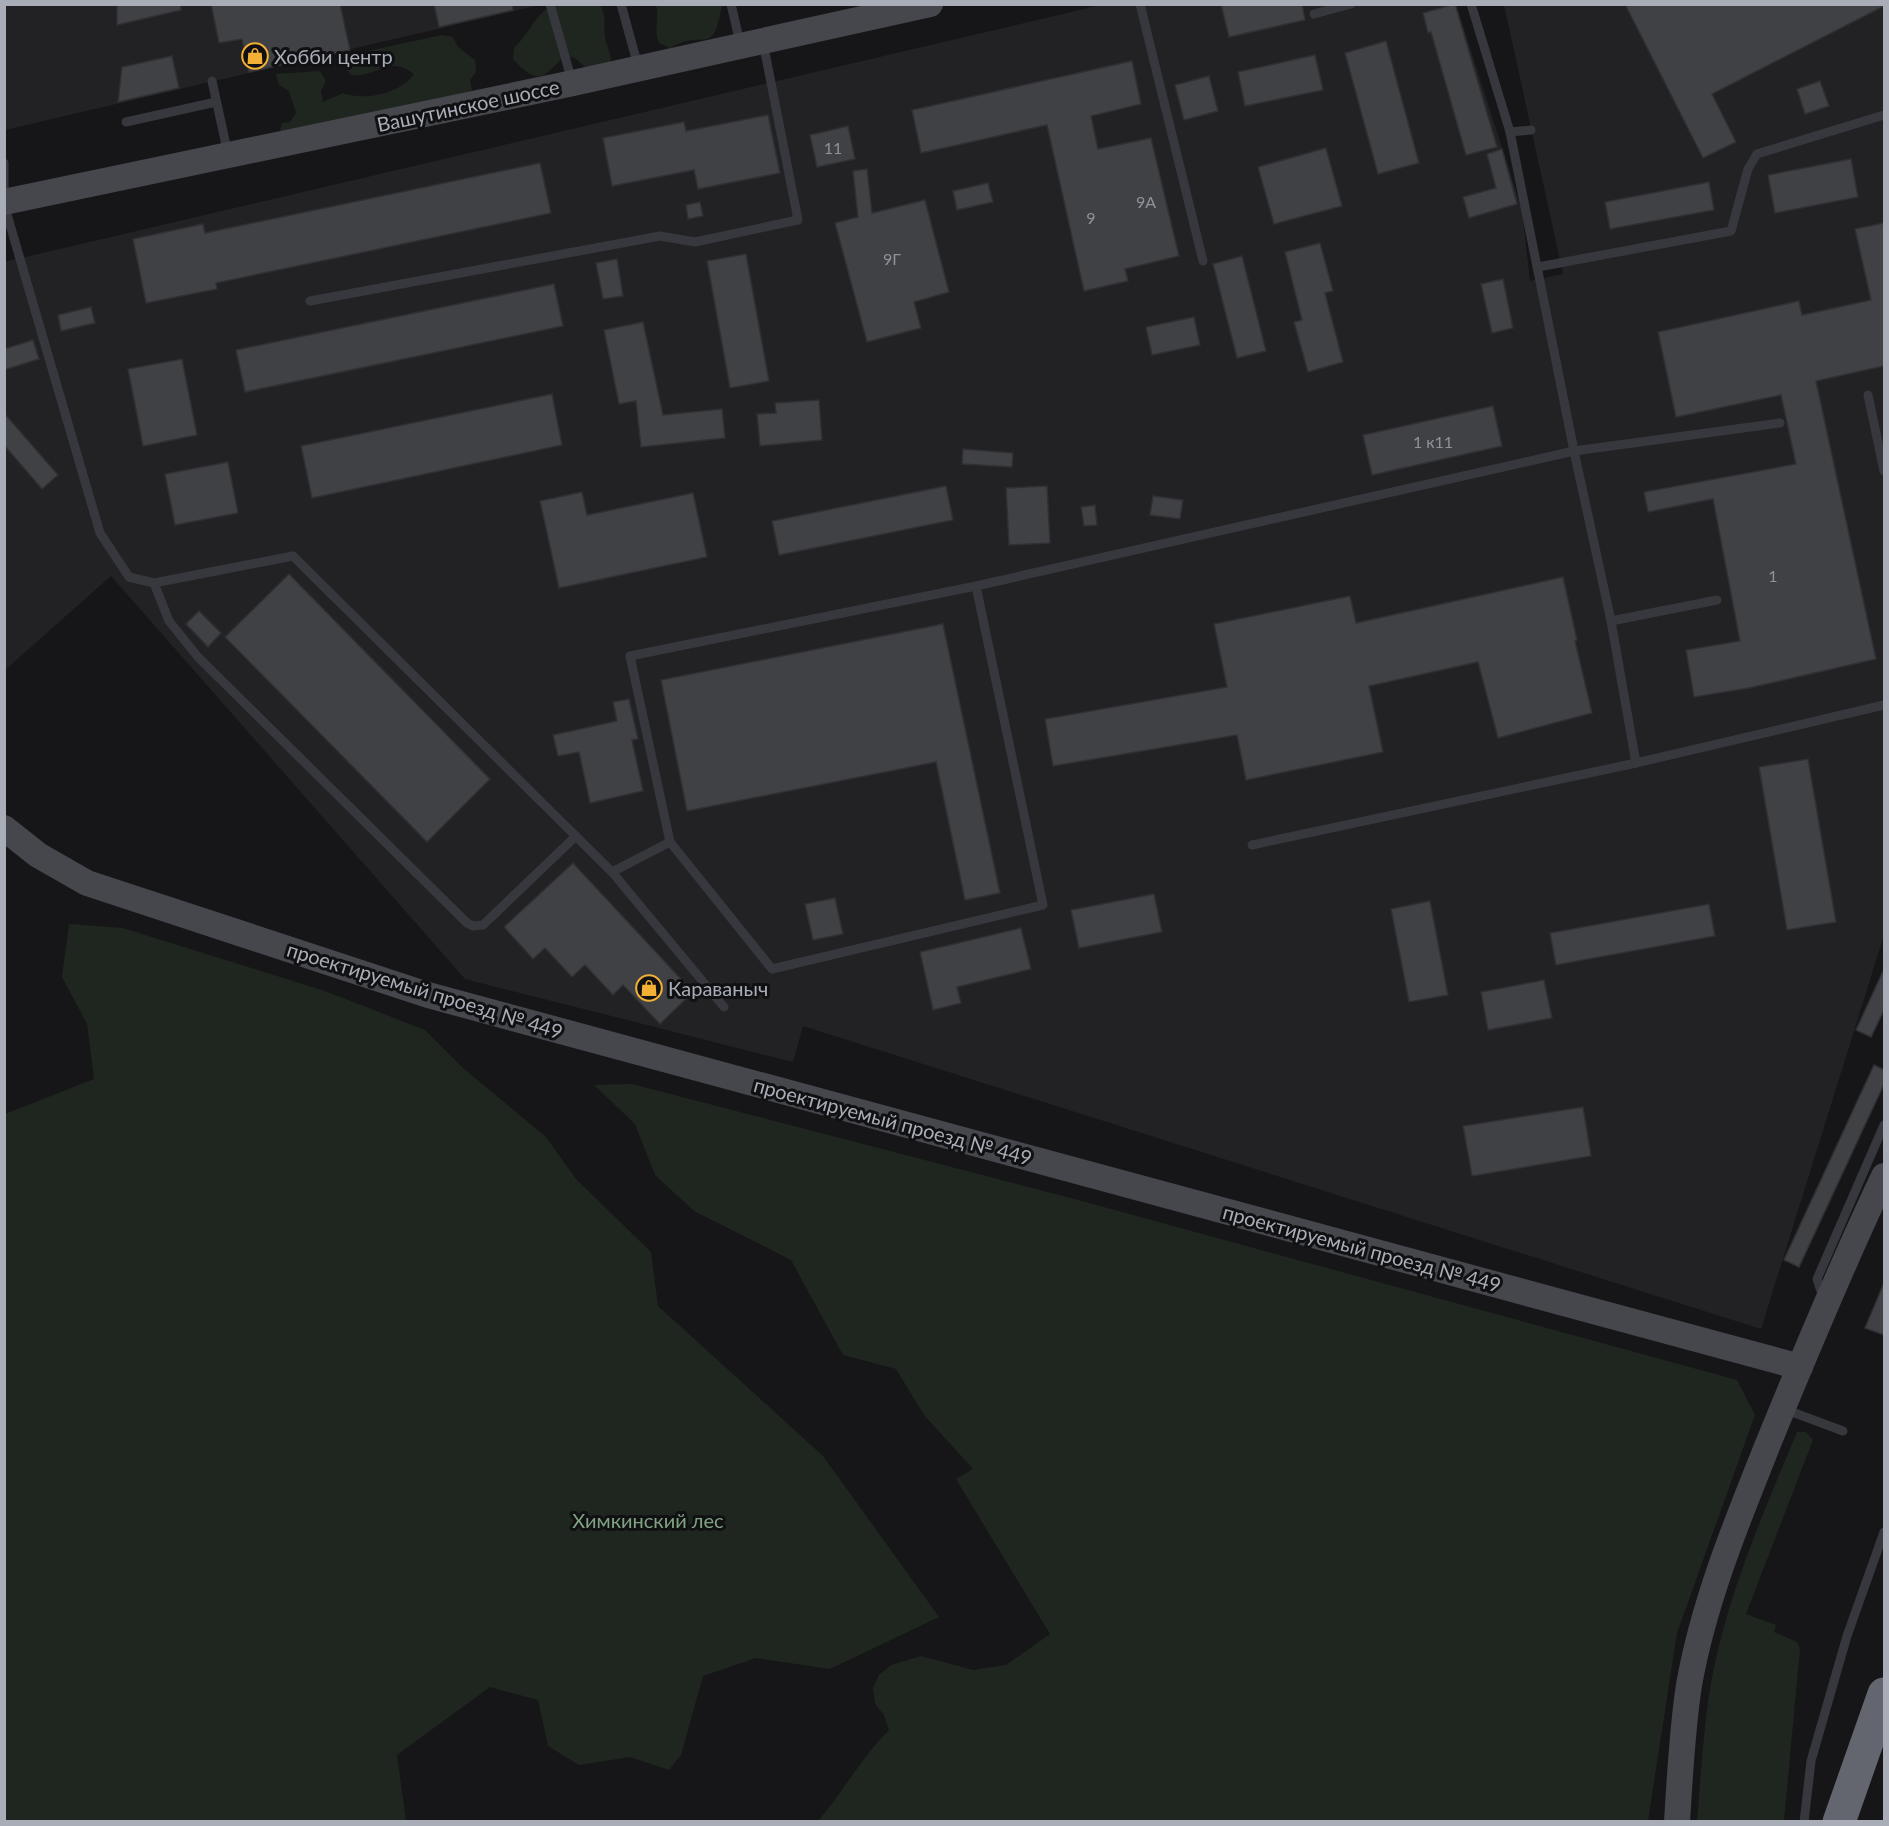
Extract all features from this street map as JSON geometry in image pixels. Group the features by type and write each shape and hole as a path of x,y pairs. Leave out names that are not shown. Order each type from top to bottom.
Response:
{"highway":[{"path":"1839,1821 1884,1694"}],"street":[{"name":"Вашутинское шоссе","path":"4,203 573,83 930,4"},
{"name":"проектируемый проезд № 449","path":"5,828 38,855 87,883 428,995 1800,1367"},
{"path":"1677,1821 1680,1761 1689,1685 1705,1618 1729,1541 1800,1367 1884,1176"}],"lane":[{"path":"550,4 573,83"},
{"path":"621,4 639,68"},
{"path":"310,301 660,236 695,242 798,220 752,43 731,4"},
{"path":"1140,4 1203,261"},
{"path":"1314,14 1351,4"},
{"path":"1471,4 1510,132 1538,267 1538,279 1611,621 1636,763"},
{"path":"212,81 228,154"},
{"path":"126,122 216,102"},
{"path":"1538,267 1731,231 1748,169 1757,154 1884,115"},
{"path":"1510,132 1531,130"},
{"path":"4,163 4,192"},
{"path":"4,203 100,533 129,577 154,583 293,556 612,872 724,1007"},
{"path":"1868,395 1884,471"},
{"path":"976,586 1043,905 772,969 670,843 630,656 976,586 1574,451 1780,423"},
{"path":"154,583 169,621 198,657 468,923 474,926 483,925 576,836"},
{"path":"1611,621 1717,600"},
{"path":"1252,845 1636,763 1884,705"},
{"path":"612,872 670,843"},
{"path":"1826,1306 1817,1279 1884,1125"},
{"path":"1783,1409 1843,1431"},
{"path":"1804,1821 1811,1761 1847,1636 1884,1532"}],"shaded area":[{"path":"1456,4 1522,210 1530,281 1563,274 1504,5 1884,5 1884,935 1761,1329 803,1026 793,1062 465,979 111,576 5,670 4,262 1101,5"},
{"path":"4,5 540,5 5,130"}],"green space":[{"path":"554,4 600,5 611,66 591,72 575,58 564,56 545,74 534,76 513,59 514,48 542,13"},
{"path":"656,5 722,5 715,32 711,37 682,42 670,48 659,43"},
{"path":"442,35 453,37 458,47 475,60 476,72 470,80 472,91 286,135 280,130 282,123 290,122 296,113 289,91 279,85 276,74 320,71 326,81 321,91 323,102 343,93 361,96 382,94 400,87 414,74 405,68 389,66 360,75 351,75 344,67 345,56"},
{"name":"Химкинский лес","path":"69,924 123,928 325,991 425,1030 463,1068 546,1137 576,1179 651,1252 658,1306 823,1456 939,1617 830,1669 756,1658 703,1676 681,1755 669,1770 630,1757 579,1765 548,1746 538,1700 490,1687 397,1755 406,1821 5,1821 5,1114 94,1079 87,1024 62,977"},
{"path":"632,1084 1082,1201 1737,1380 1755,1415 1677,1633 1648,1821 818,1821 889,1730 884,1715 875,1704 873,1688 879,1675 891,1665 921,1656 973,1670 1006,1665 1050,1634 956,1479 973,1469 924,1415 896,1369 843,1355 791,1260 694,1211 655,1175 635,1124 594,1085"},
{"path":"1797,1432 1806,1432 1813,1440 1746,1614 1776,1625 1774,1632 1797,1642 1800,1649 1784,1821 1697,1821 1709,1695 1724,1625 1753,1541"}],"building":[{"path":"117,4 180,4 181,10 117,25"},
{"path":"211,4 340,4 350,50 249,72 242,39 219,43"},
{"path":"434,4 512,4 513,10 439,27"},
{"path":"1221,4 1302,4 1305,20 1229,37"},
{"path":"1455,4 1497,147 1466,155 1431,32 1428,33 1423,13"},
{"path":"1625,4 1884,4 1884,6 1712,94 1736,142 1703,158"},
{"path":"1386,41 1419,163 1378,174 1345,53"},
{"path":"1315,55 1323,90 1245,106 1238,72"},
{"path":"172,56 179,88 118,102 122,67"},
{"path":"1132,61 1141,104 1091,116 1098,149 1151,138 1179,256 1125,269 1128,281 1084,291 1047,125 921,153 912,110"},
{"path":"1209,76 1218,111 1184,120 1175,85"},
{"path":"1820,81 1829,106 1805,114 1797,89"},
{"path":"768,115 780,173 698,189 694,170 612,186 603,138 684,122 686,131"},
{"path":"848,126 855,159 817,167 810,135"},
{"path":"1326,148 1342,206 1274,224 1258,167"},
{"path":"1502,149 1517,204 1469,218 1463,197 1496,188 1487,154"},
{"path":"1851,159 1858,197 1775,213 1768,175"},
{"path":"540,163 551,213 216,283 217,289 146,303 133,239 203,224 205,233"},
{"path":"867,169 872,213 925,200 949,292 914,302 921,328 867,342 835,223 858,217 853,171"},
{"path":"1709,182 1714,210 1610,229 1605,202"},
{"path":"988,183 993,202 957,210 953,191"},
{"path":"700,202 703,216 688,219 686,205"},
{"path":"1884,223 1884,366 1816,381 1876,659 1749,688 1694,697 1686,650 1740,641 1713,499 1648,512 1644,492 1796,464 1781,395 1676,417 1658,332 1799,301 1802,315 1871,300 1855,229"},
{"path":"1320,243 1333,291 1325,293 1343,362 1308,372 1294,322 1302,320 1285,252"},
{"path":"746,254 769,381 730,388 707,261"},
{"path":"1242,256 1266,351 1237,358 1213,264"},
{"path":"617,259 623,296 603,299 596,263"},
{"path":"1503,279 1513,328 1492,333 1481,284"},
{"path":"554,284 563,326 245,392 236,350"},
{"path":"91,307 95,323 61,331 58,315"},
{"path":"1194,317 1200,345 1152,355 1146,327"},
{"path":"643,322 663,415 722,409 725,438 641,447 636,401 619,404 604,330"},
{"path":"33,340 39,359 4,370 4,349"},
{"path":"182,359 197,435 143,446 128,369"},
{"path":"552,394 562,445 312,498 301,446"},
{"path":"819,400 822,440 760,446 757,414 776,413 775,403"},
{"path":"1493,406 1502,446 1372,475 1363,435"},
{"path":"4,413 58,475 42,489 4,445"},
{"path":"963,449 1013,453 1012,467 962,464"},
{"path":"228,462 238,513 175,525 165,474"},
{"path":"946,486 953,520 779,555 772,521"},
{"path":"1047,486 1050,543 1009,545 1006,488"},
{"path":"582,492 587,515 693,493 707,557 559,588 540,501"},
{"path":"1153,496 1183,500 1180,519 1150,515"},
{"path":"1095,505 1097,525 1084,526 1081,507"},
{"path":"289,574 490,779 427,842 225,637"},
{"path":"1563,577 1592,713 1498,738 1478,662 1369,686 1383,752 1246,780 1237,735 1053,766 1045,719 1227,687 1214,624 1350,596 1356,623"},
{"path":"199,611 221,633 208,647 186,624"},
{"path":"943,624 1000,893 965,900 936,762 687,811 661,680"},
{"path":"629,699 638,739 632,740 643,791 590,803 579,752 558,756 553,735 617,721 613,702"},
{"path":"1808,759 1836,922 1787,930 1759,767"},
{"path":"573,863 693,992 660,1024 623,985 613,995 585,965 572,977 545,948 533,959 504,927"},
{"path":"1154,894 1162,932 1079,948 1071,910"},
{"path":"835,898 843,934 813,940 805,904"},
{"path":"1430,901 1448,995 1409,1002 1391,909"},
{"path":"1709,904 1715,936 1556,965 1550,933"},
{"path":"1021,928 1031,969 957,987 961,1003 933,1010 920,952"},
{"path":"1884,969 1884,1010 1871,1037 1856,1030"},
{"path":"1544,980 1552,1018 1488,1030 1481,992"},
{"path":"1874,1065 1884,1070 1884,1084 1799,1267 1784,1260"},
{"path":"1583,1107 1591,1156 1472,1176 1463,1126"},
{"path":"1884,1283 1884,1335 1865,1328"}],"place":[{"name":"Хобби центр","path":"255,56"},
{"name":"Караваныч","path":"649,988"}]}
